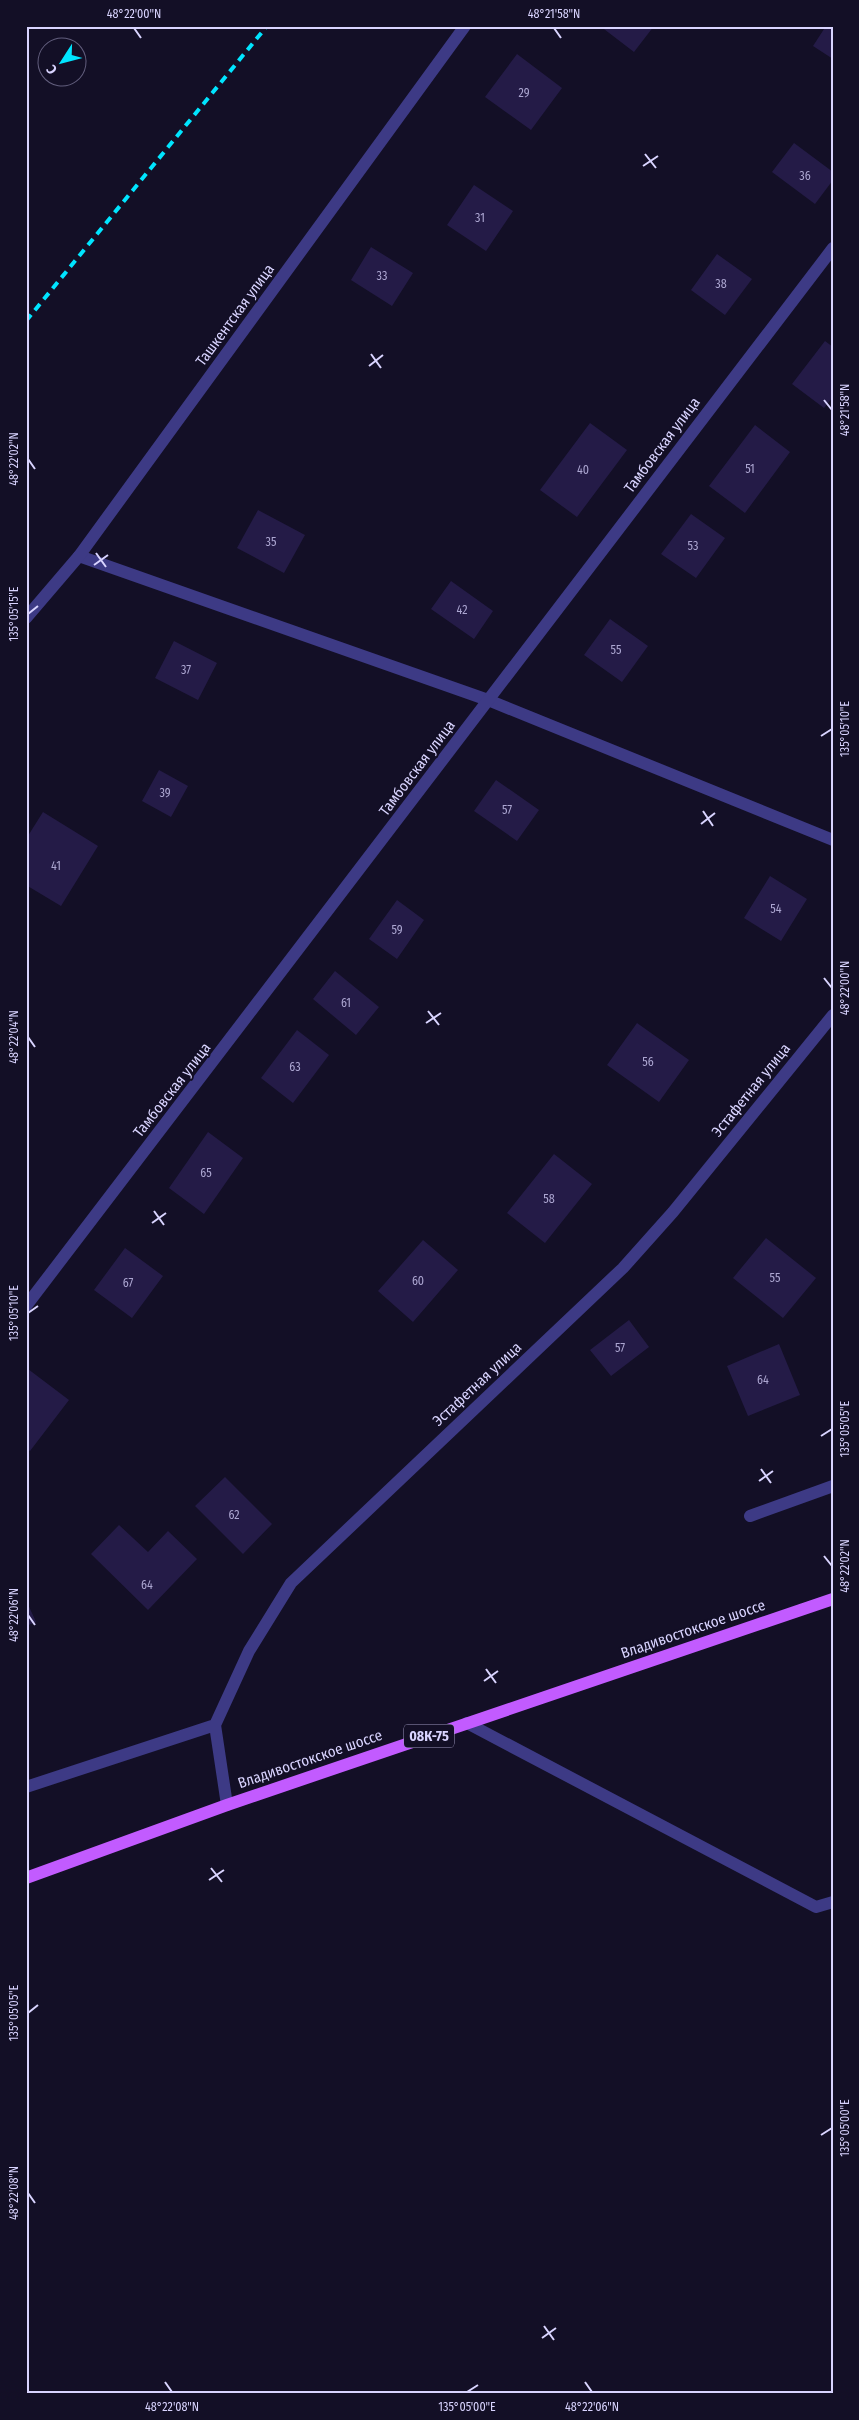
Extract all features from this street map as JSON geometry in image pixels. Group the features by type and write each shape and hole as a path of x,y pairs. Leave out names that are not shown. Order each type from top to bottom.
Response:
{"main road":[{"name":"Владивостокское шоссе","path":"26,1878 227,1805 833,1599"}],"street":[{"name":"Ташкентская улица","path":"26,618 79,556 465,26"},
{"name":"Тамбовская улица","path":"26,1306 833,248"},
{"path":"79,556 488,700 833,840"},
{"name":"Эстафетная улица","path":"215,1725 249,1651 291,1583 623,1268 673,1212 833,1015"},
{"path":"750,1516 833,1486"},
{"path":"467,1723 816,1907 833,1902"},
{"path":"26,1787 215,1725 227,1805"}],"building":[{"path":"600,26 654,26 634,52"},
{"path":"826,26 833,26 833,59 813,46"},
{"path":"517,54 562,88 531,130 485,97"},
{"path":"794,143 833,172 833,180 815,204 772,172"},
{"path":"474,185 513,211 486,251 447,225"},
{"path":"371,247 413,273 392,306 351,280"},
{"path":"717,254 752,279 725,315 691,290"},
{"path":"825,341 833,347 833,397 824,408 792,384"},
{"path":"590,423 627,450 577,517 540,490"},
{"path":"755,425 790,452 745,513 709,486"},
{"path":"258,510 305,535 284,573 237,548"},
{"path":"691,514 725,538 696,578 661,554"},
{"path":"451,581 493,611 474,639 431,609"},
{"path":"610,619 648,646 622,682 584,655"},
{"path":"174,641 217,663 198,700 155,678"},
{"path":"159,770 188,786 171,817 142,801"},
{"path":"496,780 539,810 517,841 474,811"},
{"path":"43,812 98,846 61,906 26,885 26,839"},
{"path":"770,876 807,899 781,941 744,918"},
{"path":"397,900 424,920 397,959 369,939"},
{"path":"335,971 379,1007 356,1035 313,999"},
{"path":"637,1023 689,1060 659,1102 607,1065"},
{"path":"297,1030 329,1055 293,1103 261,1078"},
{"path":"208,1132 243,1158 204,1214 169,1188"},
{"path":"554,1154 592,1184 545,1243 507,1213"},
{"path":"766,1238 816,1278 783,1318 733,1278"},
{"path":"423,1240 458,1270 413,1322 378,1291"},
{"path":"125,1248 163,1276 132,1318 94,1290"},
{"path":"629,1320 649,1347 611,1376 590,1350"},
{"path":"779,1344 800,1395 748,1416 727,1366"},
{"path":"28,1369 69,1400 30,1451 26,1448 26,1372"},
{"path":"225,1477 272,1524 243,1554 195,1506"},
{"path":"119,1525 148,1552 168,1531 197,1559 148,1610 91,1554"},
{"path":"26,1600 36,1622 26,1626"}],"railway":[{"path":"26,321 267,26"}]}
